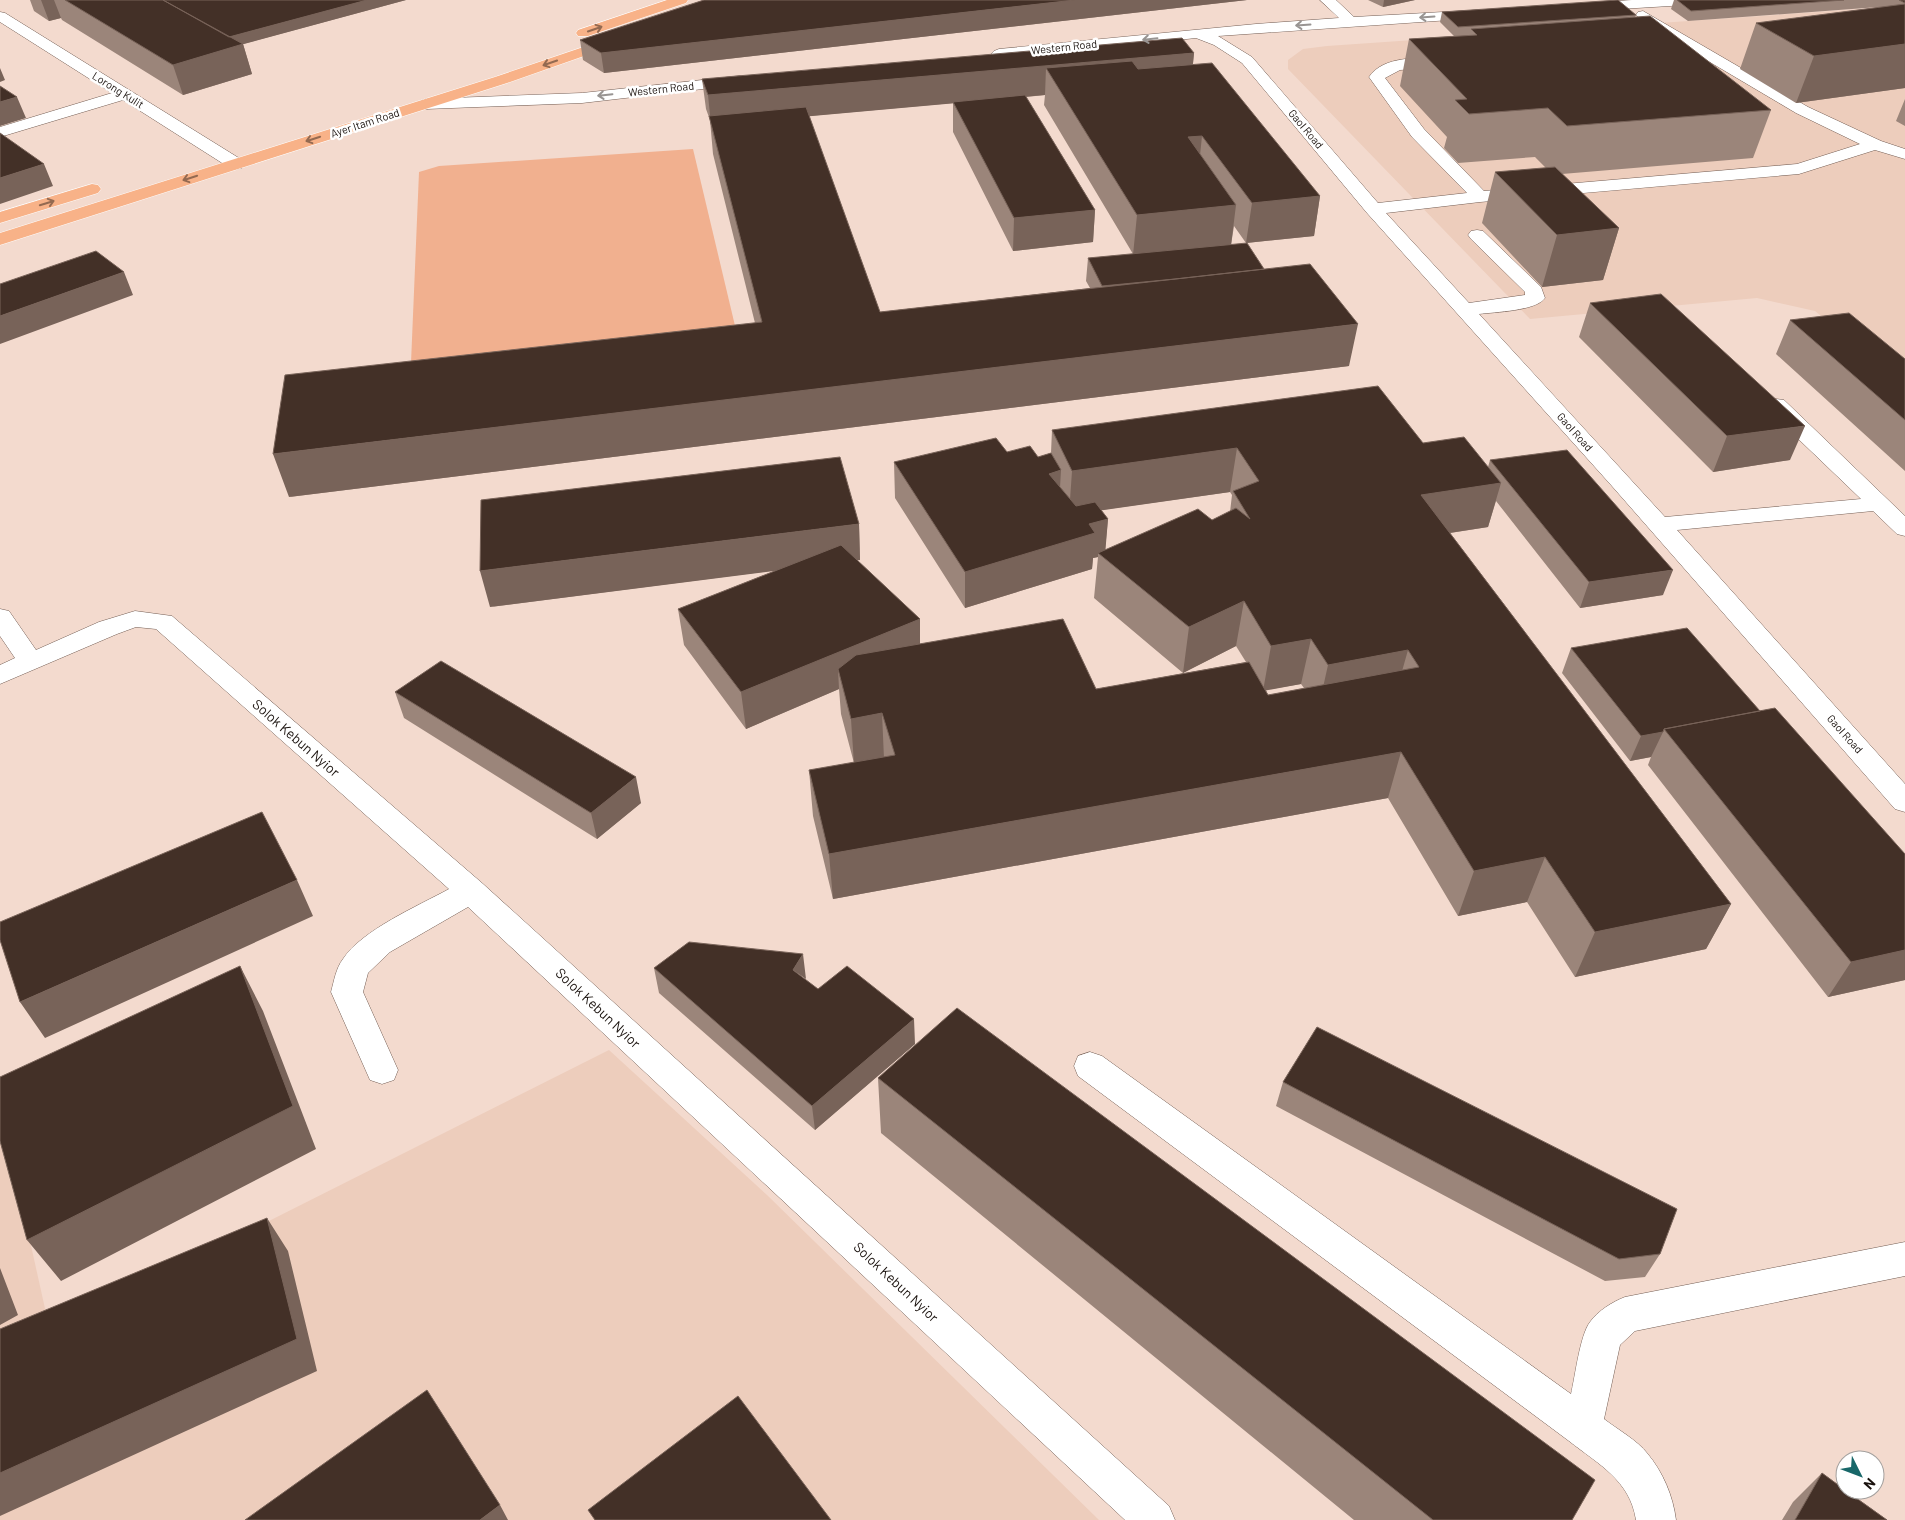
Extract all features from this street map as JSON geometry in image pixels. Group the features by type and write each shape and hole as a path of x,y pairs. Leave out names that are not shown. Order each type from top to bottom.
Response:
{"main road":[{"path":"570,37 681,0"},
{"name":"Ayer Itam Road","path":"0,239 426,104 627,36"},
{"path":"196,157 234,145"},
{"path":"0,218 104,186"}],"street":[{"path":"1327,0 1350,22"},
{"path":"1574,8 1703,0"},
{"path":"1630,5 1654,23 1802,110 1876,145 1905,154"},
{"name":"Western Road","path":"979,56 1256,28 1497,13"},
{"name":"Lorong Kulit","path":"0,16 236,164"},
{"path":"1247,60 1251,49 1252,35 1256,28"},
{"path":"9,39 28,34"},
{"name":"Gaol Road","path":"1198,34 1219,42 1247,60 1373,209 1660,525 1905,802"},
{"path":"1459,60 1392,66 1382,70 1377,77 1418,133 1480,197"},
{"name":"Western Road","path":"426,104 582,98 751,80"},
{"path":"0,132 126,94"},
{"path":"1373,209 1480,197 1799,169 1876,145"},
{"path":"1464,310 1525,302 1535,298 1534,291 1478,235"},
{"path":"1764,393 1905,529"},
{"path":"1660,525 1879,504"},
{"name":"Solok Kebun Nyior","path":"0,675 108,628 135,620 163,622 471,890 1155,1520"},
{"path":"1,622 30,662"},
{"path":"382,1070 348,992 354,967 380,944 471,890"},
{"path":"1090,1066 1583,1426 1633,1466 1653,1500 1656,1520"},
{"path":"1583,1426 1603,1335 1624,1315 1905,1259"}],"shaded area":[{"path":"1905,6 1905,386 1815,311 1757,298 1530,319 1288,69 1288,60 1303,49 1327,46"},
{"path":"693,149 741,351 410,387 419,172 439,166"},
{"path":"609,1050 767,1195 1099,1520 0,1520 0,1106 50,1331"}],"building":[{"path":"65,0 163,0 243,44 173,65"},
{"path":"163,0 367,0 229,37"},
{"path":"704,0 1075,0 601,53 580,40"},
{"path":"1618,0 1636,15 1458,27 1442,12"},
{"path":"1677,0 1844,0 1691,11"},
{"path":"1905,4 1905,44 1814,56 1756,23"},
{"path":"1650,16 1771,110 1567,126 1548,108 1469,114 1455,100 1467,99 1409,39 1477,35 1471,29"},
{"path":"1182,38 1194,53 708,95 702,79"},
{"path":"1132,61 1138,69 1212,63 1320,196 1252,203 1202,136 1188,137 1236,205 1137,215 1046,68"},
{"path":"0,86 17,97 0,102"},
{"path":"1025,95 1095,210 1014,218 953,102"},
{"path":"806,107 880,312 1310,264 1358,324 273,454 285,375 762,322 709,116"},
{"path":"0,133 44,164 0,178"},
{"path":"1555,167 1619,228 1557,235 1495,172"},
{"path":"1247,243 1264,269 1102,286 1088,258"},
{"path":"96,251 124,272 0,316 0,284"},
{"path":"1661,294 1805,426 1727,436 1590,303"},
{"path":"1849,313 1905,359 1905,420 1790,320"},
{"path":"1378,386 1423,443 1464,437 1501,483 1421,495 1731,904 1595,932 1545,857 1474,871 1401,752 829,854 809,770 895,755 882,713 851,719 838,669 856,655 1063,619 1096,689 1249,662 1268,695 1419,667 1408,650 1328,665 1311,639 1271,646 1244,601 1189,627 1098,553 1198,509 1212,520 1236,508 1250,519 1233,491 1259,481 1237,448 1072,471 1052,430"},
{"path":"996,438 1007,452 1030,446 1038,457 1051,453 1061,470 1049,474 1076,506 1095,502 1108,519 1089,524 1095,533 965,572 894,462"},
{"path":"1567,450 1673,570 1589,582 1490,460"},
{"path":"840,457 859,524 480,571 481,500"},
{"path":"841,545 920,619 741,692 678,609"},
{"path":"1687,628 1760,711 1664,729 1663,732 1641,736 1571,648"},
{"path":"441,661 636,777 591,813 395,692"},
{"path":"1775,708 1905,854 1905,950 1851,962 1664,729"},
{"path":"262,812 297,880 20,1002 0,940 0,922"},
{"path":"689,942 803,954 793,970 818,989 847,966 914,1019 812,1106 654,968"},
{"path":"240,966 293,1106 27,1240 0,1141 0,1077"},
{"path":"957,1008 1595,1480 1572,1520 1433,1520 878,1078"},
{"path":"1317,1027 1677,1209 1660,1254 1619,1259 1283,1082"},
{"path":"267,1218 297,1339 0,1473 0,1329"},
{"path":"427,1390 500,1505 480,1520 245,1520"},
{"path":"738,1396 831,1520 595,1520 588,1510"},
{"path":"1822,1473 1835,1483 1835,1500 1859,1500 1887,1520 1795,1520"}]}
